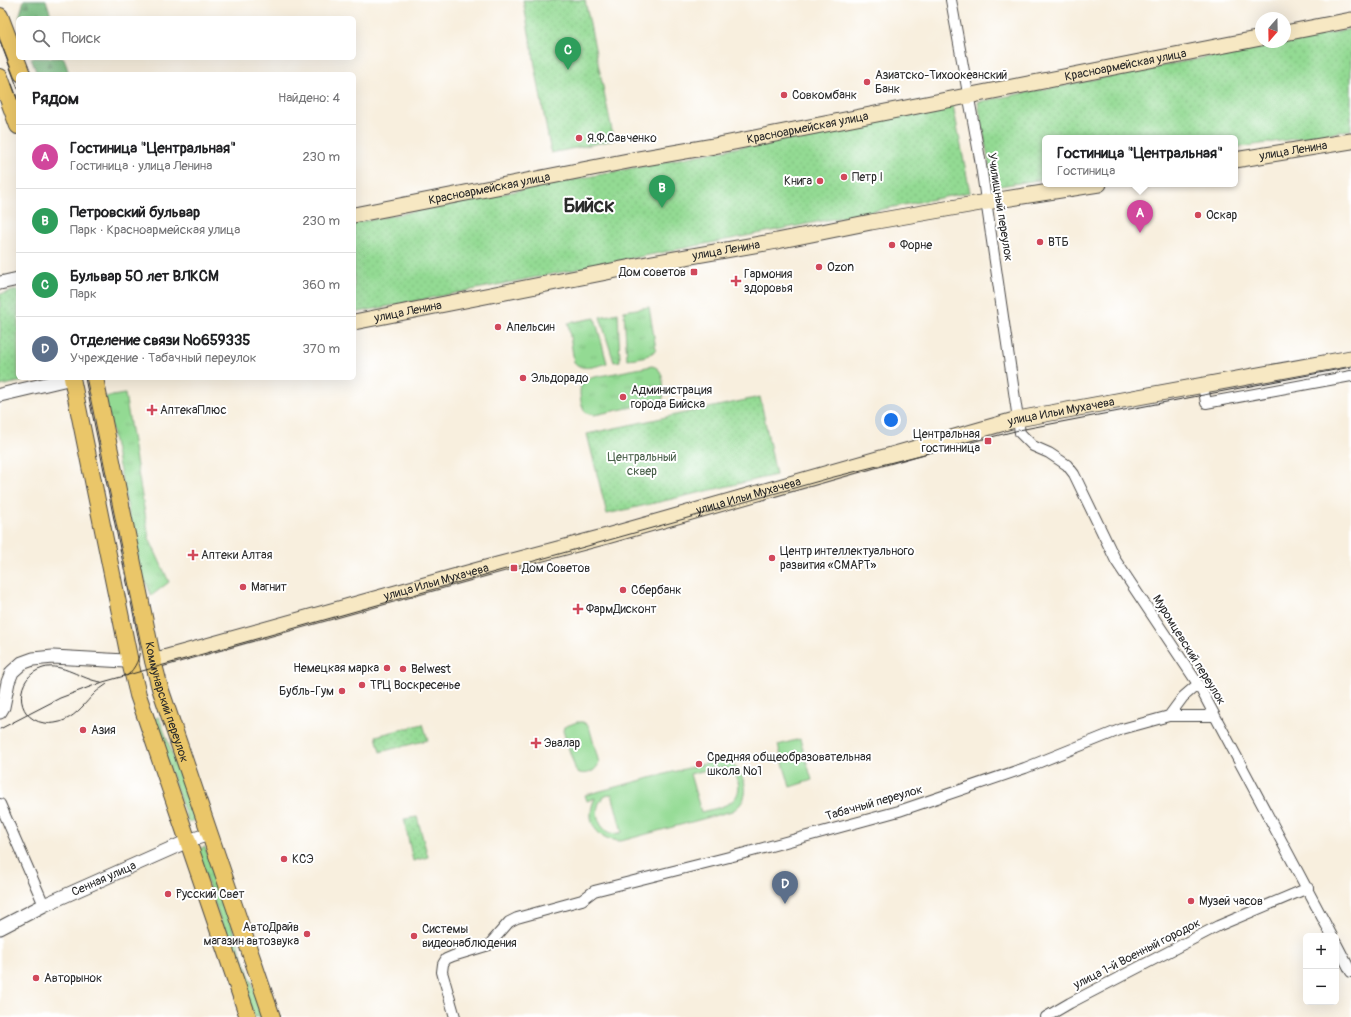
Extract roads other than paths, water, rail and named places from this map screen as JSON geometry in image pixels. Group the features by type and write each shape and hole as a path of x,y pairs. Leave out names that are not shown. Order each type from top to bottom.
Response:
{"main road":[{"path":"0,16 16,58"},
{"path":"1291,32 1351,20"},
{"name":"Красноармейская улица","path":"356,214 1255,39"},
{"path":"17,60 21,72"},
{"path":"0,77 16,121"},
{"name":"улица Ленина","path":"1238,160 1351,141"},
{"name":"улица Ленина","path":"356,322 652,263 777,241 871,222 1080,187"},
{"name":"улица Ильи Мухачева","path":"153,661 607,536 1018,419 1351,358"},
{"name":"Коммунарский переулок","path":"72,380 138,695 248,1017"},
{"name":"Коммунарский переулок","path":"95,380 153,661 160,688 272,1017"}],"street":[{"name":"Училищный переулок","path":"951,0 986,202 1018,419"},
{"path":"0,283 16,279"},
{"path":"1203,385 1206,403 1351,376"},
{"path":"0,395 64,380"},
{"name":"Муромцевский переулок","path":"1018,419 1020,433 1033,446 1049,452 1067,465 1074,474 1116,561 1198,684 1308,888 1330,933"},
{"path":"0,712 3,707 8,682 12,672 22,663 33,658 53,657 119,660 130,662"},
{"path":"1169,716 1183,697 1198,684"},
{"name":"Табачный переулок","path":"455,1017 442,972 443,964 446,960 489,945 509,922 517,918 582,900 594,891 745,853 899,811 1025,768 1122,729 1169,716 1215,716"},
{"path":"0,804 44,905"},
{"name":"Сенная улица","path":"0,928 44,905 188,841 209,834"},
{"name":"улица 1-й Военный городок","path":"1046,1017 1218,926 1308,888"},
{"path":"1339,949 1351,972"}],"tram line":[{"path":"0,41 16,84"},
{"path":"12,84 16,95"},
{"path":"0,729 60,698 103,682 830,478 1019,430 1351,367"},
{"path":"85,380 140,646 137,662 127,676"},
{"path":"101,682 94,681 57,667 43,668 34,672 27,679 21,697 23,706 34,720 44,723 60,722 74,715 96,692 107,684"}],"place":[{"name":"Бульвар 50 лет ВЛКСМ","path":"568,70"},
{"name":"Азиатско-Тихоокеанский Банк","path":"867,82"},
{"name":"Совкомбанк","path":"784,95"},
{"name":"Я.Ф.Савченко","path":"579,138"},
{"name":"Петр I","path":"844,177"},
{"name":"Книга","path":"820,181"},
{"name":"Петровский бульвар","path":"662,208"},
{"name":"Оскар","path":"1198,215"},
{"name":"Гостиница \"Центральная\"","path":"1140,233"},
{"name":"ВТБ","path":"1040,242"},
{"name":"Форне","path":"892,245"},
{"name":"Ozon","path":"819,267"},
{"name":"Дом советов","path":"694,272"},
{"name":"Гармония здоровья","path":"736,281"},
{"name":"Апельсин","path":"498,327"},
{"name":"Эльдорадо","path":"523,378"},
{"name":"Администрация города Бийска","path":"623,397"},
{"name":"АптекаПлюс","path":"152,410"},
{"name":"Центральная гостинница","path":"988,441"},
{"name":"Аптеки Алтая","path":"193,555"},
{"name":"Центр интеллектуального развития «СМАРТ»","path":"772,558"},
{"name":"Дом Советов","path":"514,568"},
{"name":"Магнит","path":"243,587"},
{"name":"Сбербанк","path":"623,590"},
{"name":"ФармДисконт","path":"578,609"},
{"name":"Немецкая марка","path":"387,668"},
{"name":"Belwest","path":"403,669"},
{"name":"ТРЦ Воскресенье","path":"362,685"},
{"name":"Бубль-Гум","path":"342,691"},
{"name":"Азия","path":"83,730"},
{"name":"Эвалар","path":"536,743"},
{"name":"Средняя общеобразовательная школа №1","path":"699,764"},
{"name":"КСЭ","path":"284,859"},
{"name":"Русский Свет","path":"168,894"},
{"name":"Музей часов","path":"1191,901"},
{"name":"Отделение связи №659335","path":"785,904"},
{"name":"АвтоДрайв магазин автозвука","path":"307,934"},
{"name":"Системы видеонаблюдения","path":"414,936"},
{"name":"Авторынок","path":"36,978"}],"district":[{"name":"Бийск","path":"589,205"}],"park label":[{"name":"Центральный сквер","path":"642,464"}]}
